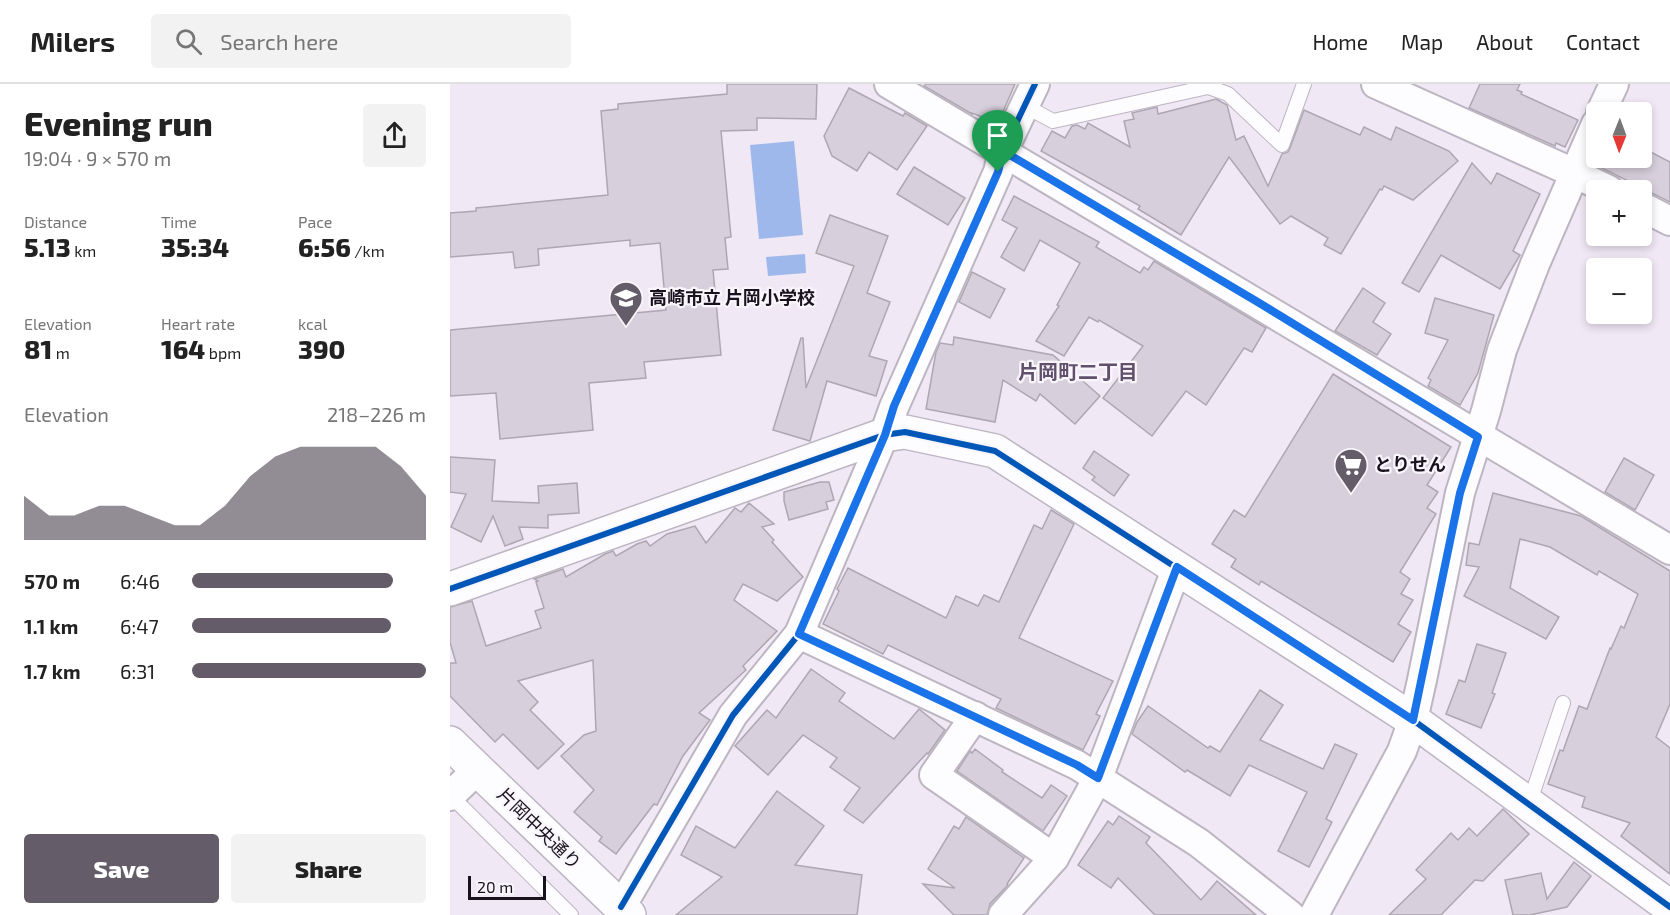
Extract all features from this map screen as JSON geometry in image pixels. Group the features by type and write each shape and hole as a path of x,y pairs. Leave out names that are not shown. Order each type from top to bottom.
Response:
{"street":[{"path":"889,84 1670,550"},
{"path":"1376,84 1590,180"},
{"path":"1606,102 1614,84"},
{"path":"625,911 733,715 799,634 885,435 894,406 998,172 1003,151 1030,95"},
{"path":"1314,915 1402,751 1413,720 1460,493 1506,339 1535,264 1586,146"},
{"path":"1652,212 1670,221"},
{"path":"450,589 885,435 905,432 995,451 1413,720 1670,907"},
{"path":"1003,915 1054,858 1098,778 1177,567"},
{"path":"799,634 1077,765 1199,843 1290,915"},
{"path":"975,716 934,775 1054,858"},
{"name":"片岡中央通り","path":"450,743 625,911"},
{"path":"450,796 477,770"}],"lane":[{"path":"1030,95 1053,121 1208,87 1228,94 1282,146 1304,84"},
{"path":"1529,805 1563,703"},
{"path":"450,796 571,915"}],"water":[{"path":"794,141 803,235 759,239 750,145"},
{"path":"805,254 806,273 768,276 766,257"}],"building":[{"path":"727,84 817,84 816,119 757,118 757,130 721,131 731,237 725,238 728,269 713,270 721,355 644,362 646,378 589,383 593,430 500,439 496,393 450,396 450,330 666,310 660,243 630,246 630,240 538,249 539,265 515,268 513,252 450,257 450,213 476,211 476,208 608,195 601,111 618,109 618,104 727,94"},
{"path":"926,84 1015,84 998,123 972,114 924,86"},
{"path":"1480,84 1520,84 1517,90 1522,92 1521,94 1578,120 1565,147 1556,143 1555,146 1469,108"},
{"path":"849,88 903,116 905,113 927,126 897,170 869,152 857,171 832,156 824,136"},
{"path":"1216,99 1227,105 1236,140 1244,136 1268,186 1282,154 1288,152 1290,148 1304,110 1360,135 1364,127 1391,140 1396,127 1449,151 1458,161 1413,200 1384,186 1382,190 1380,189 1341,254 1324,245 1328,238 1291,216 1280,224 1229,157 1181,235 1138,209 1140,206 1041,151 1052,131 1065,138 1072,126 1077,125 1085,129 1088,123 1130,147 1124,121 1134,119 1132,113 1157,107 1158,114"},
{"path":"1652,153 1670,162 1670,202 1652,193 1652,180 1626,180 1602,168 1652,168"},
{"path":"1472,163 1491,184 1497,173 1540,194 1513,251 1520,255 1500,289 1441,255 1419,292 1402,283"},
{"path":"914,167 965,198 948,225 897,194"},
{"path":"1014,196 1099,242 1096,247 1140,273 1144,267 1148,270 1154,261 1266,328 1252,352 1244,348 1206,405 1186,391 1152,436 1103,398 1143,346 1099,320 1098,322 1089,317 1064,356 1036,341 1059,306 1057,305 1080,263 1040,240 1024,271 1001,257 1017,228 1002,220"},
{"path":"830,215 888,236 867,293 890,302 869,356 887,361 876,396 827,381 810,441 773,430 801,338 803,338 806,388 854,266 816,253"},
{"path":"972,272 1005,289 990,318 959,302"},
{"path":"1363,288 1385,303 1373,322 1391,334 1377,355 1335,331"},
{"path":"1435,298 1494,315 1478,373 1460,405 1428,386 1431,380 1428,378 1448,340 1425,333"},
{"path":"954,337 1053,355 1100,396 1075,424 1040,394 1036,401 1003,380 995,422 926,409 936,352 940,343 953,345"},
{"path":"1333,374 1451,447 1427,485 1438,492 1427,508 1436,514 1400,572 1410,579 1401,594 1413,600 1398,624 1411,632 1393,662 1261,581 1259,585 1231,567 1236,559 1212,544 1234,510 1245,517"},
{"path":"1094,451 1129,475 1114,496 1092,480 1095,477 1083,468"},
{"path":"450,457 495,460 492,501 539,503 538,486 577,483 579,513 548,515 548,528 519,527 523,539 505,546 493,516 481,542 451,527 466,494 450,492"},
{"path":"1624,458 1654,475 1635,510 1605,492"},
{"path":"820,482 829,482 834,500 826,502 828,509 789,520 784,492"},
{"path":"1493,493 1581,516 1670,571 1670,704 1656,737 1670,748 1670,874 1621,836 1630,823 1582,807 1585,797 1548,784 1579,706 1587,709 1610,648 1621,626 1624,628 1638,594 1599,571 1597,575 1550,547 1520,539 1510,588 1559,617 1546,639 1464,596 1479,567 1466,565 1469,543 1479,545"},
{"path":"749,503 774,524 762,527 803,577 777,601 743,584 734,600 777,631 743,666 746,670 699,713 710,720 683,756 657,805 654,804 616,854 599,841 602,837 574,812 594,790 561,756 584,735 596,731 593,660 518,681 538,702 530,710 564,744 538,769 503,734 495,742 450,696 450,663 456,663 450,642 450,607 472,601 486,646 541,628 535,611 544,608 536,582 538,581 534,579 563,569 566,577 605,554 613,551 616,556 646,541 650,546 667,534 695,526 706,543 735,508 741,512"},
{"path":"1051,510 1074,524 1019,638 1113,681 1096,714 1100,716 1083,750 996,708 1001,699 888,645 883,654 823,624 848,568 946,618 956,596 978,606 984,595 999,602 1034,525 1042,529"},
{"path":"1477,644 1506,653 1492,693 1495,694 1481,728 1446,714 1459,680 1465,682"},
{"path":"811,669 845,693 839,701 894,739 919,709 945,730 928,754 863,823 844,810 860,788 830,767 837,758 803,735 768,775 735,746 767,710 776,718"},
{"path":"1260,690 1283,705 1260,740 1323,769 1335,744 1357,754 1326,819 1332,822 1309,867 1278,851 1307,792 1249,765 1230,796 1187,770 1185,772 1132,734 1148,706 1208,748 1210,746 1220,752"},
{"path":"975,749 1003,770 1002,772 1042,798 1051,785 1067,796 1043,831 957,771 970,751 972,753"},
{"path":"777,791 824,826 795,865 862,875 857,915 676,915 722,877 681,855 696,826 735,848"},
{"path":"1503,809 1529,834 1483,881 1475,880 1441,915 1389,915 1426,879 1416,870 1451,833 1458,840 1469,828 1477,836"},
{"path":"1119,816 1150,837 1146,843 1201,900 1217,881 1256,915 1155,915 1118,878 1111,888 1078,865 1108,821 1113,825"},
{"path":"966,817 1024,858 1008,885 990,904 987,915 954,915 923,884 955,888 928,869 954,826 959,829"},
{"path":"1574,862 1591,876 1567,907 1530,915 1513,915 1505,880 1541,873 1547,899"}],"cycle path":[{"path":"621,907 733,715 799,634 894,407 998,172 1003,151 1035,84"},
{"path":"450,589 884,435 905,432 995,451 1413,720 1670,907"}],"place":[{"name":"高崎市立 片岡小学校","path":"626,327"},
{"name":"とりせん","path":"1351,494"}],"district":[{"name":"片岡町二丁目","path":"1078,372"}],"route":[{"path":"1003,151 1261,304 1478,437 1460,493 1413,720 1177,567 1098,778 1077,765 799,634 885,435 894,406 998,172 1003,151"}]}
